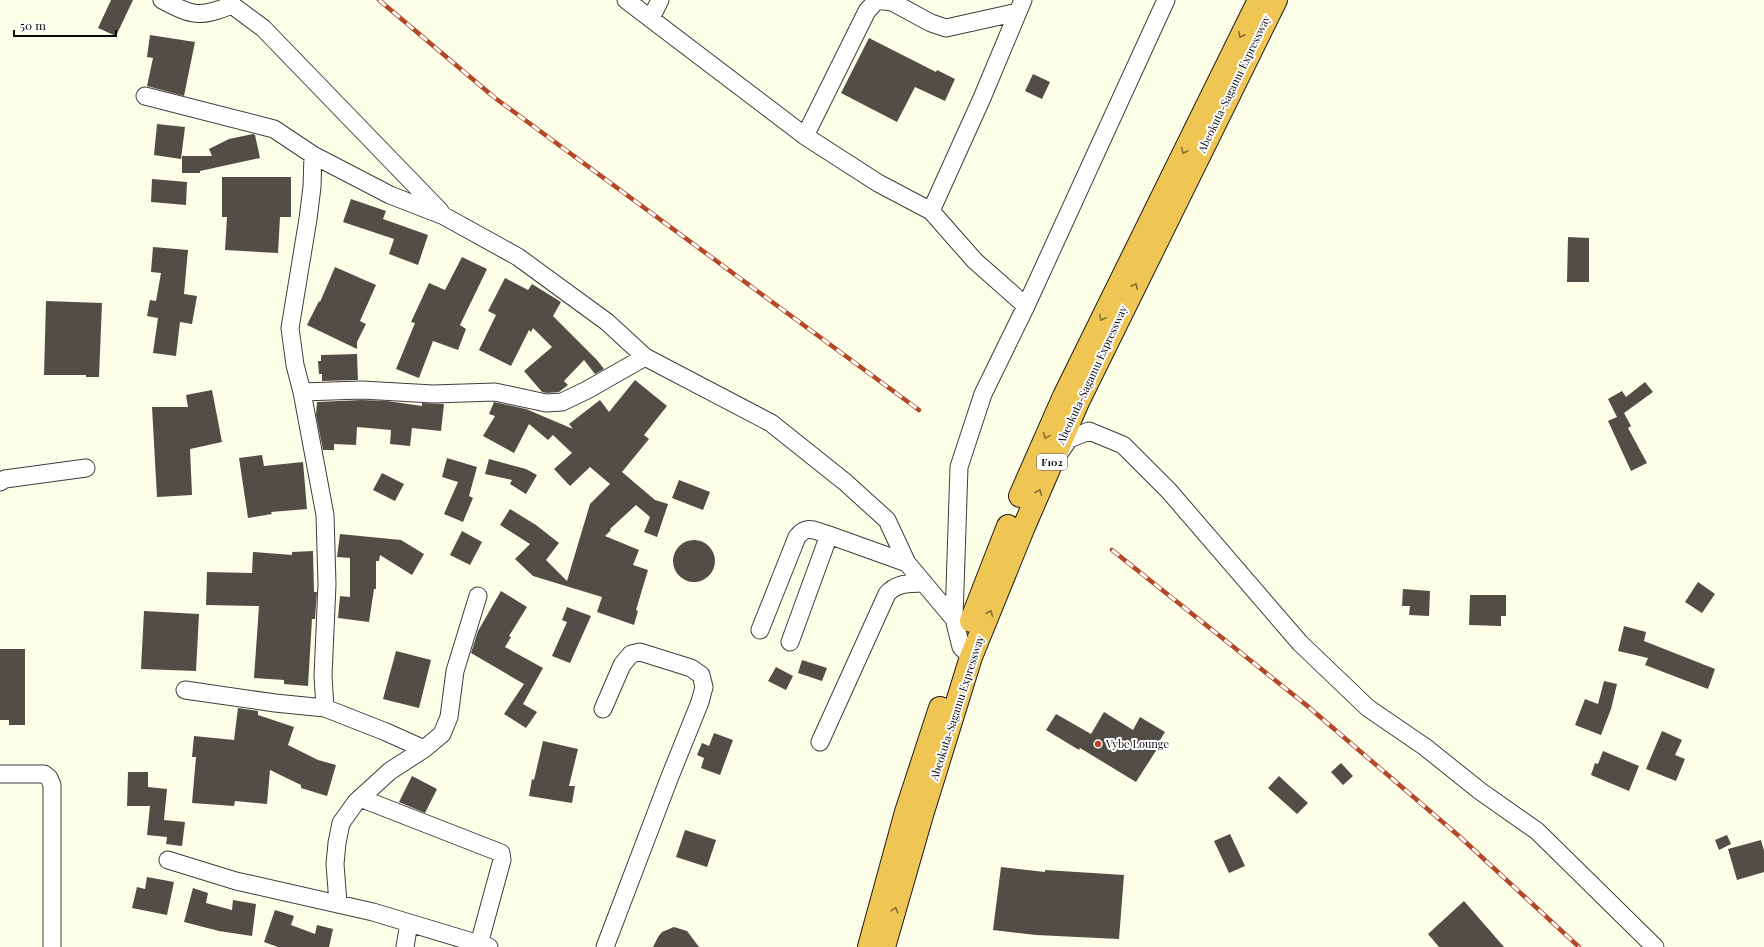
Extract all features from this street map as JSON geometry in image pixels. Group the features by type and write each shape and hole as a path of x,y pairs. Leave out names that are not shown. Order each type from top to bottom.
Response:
{"highway":[{"name":"Abeokuta-Sagamu Expressway","path":"884,947 922,815 966,652 993,562 1064,396 1259,0"},
{"name":"Abeokuta-Sagamu Expressway","path":"869,947 906,812 966,652 1078,402 1276,0"}],"street":[{"path":"162,0 185,12 198,15 213,13 230,2 263,28 444,216"},
{"path":"626,0 805,136 878,183 931,211 975,261 1026,306"},
{"path":"651,18 660,0"},
{"path":"805,136 867,11 877,0 892,2 932,23 946,28 1021,6"},
{"path":"954,619 959,467 983,394 1026,306 1166,0"},
{"path":"931,211 982,98 1021,6"},
{"path":"145,96 274,129 313,155 390,194 444,216 518,257 607,322 645,357 771,423 845,482 886,520 907,563 954,619 966,652"},
{"path":"313,155 312,187 308,219 290,328 295,365 302,392 325,515 327,584 324,676 325,708"},
{"path":"302,392 362,390 433,394 494,392 546,403 562,402 587,390 645,357"},
{"path":"1049,467 1069,439 1089,431 1123,445 1169,491 1300,643 1368,708 1425,747 1480,791 1537,831 1655,947"},
{"path":"0,482 5,479 86,468"},
{"path":"760,630 797,537 802,530 809,528 907,563"},
{"path":"790,642 829,535"},
{"path":"820,742 887,594 893,587 900,584 924,583"},
{"path":"338,903 336,864 337,843 341,824 360,798 390,771 424,750 442,734 449,717 455,671 478,596"},
{"path":"602,709 622,665 631,654 640,652 691,668 701,675 704,687 700,702 605,947"},
{"path":"186,690 275,703 325,708 386,732 424,750"},
{"path":"0,774 44,774 49,778 52,785 52,947"},
{"path":"168,860 236,882 338,903 373,912 484,946 502,860 501,853 360,798"},
{"path":"405,947 409,923"}],"building":[{"path":"111,0 133,0 116,36 98,28"},
{"path":"150,35 195,42 184,96 147,86 153,58 147,57"},
{"path":"869,38 936,72 937,70 955,79 945,101 915,87 897,122 841,93"},
{"path":"1033,74 1050,82 1042,99 1025,91"},
{"path":"157,124 185,127 181,159 154,155"},
{"path":"253,134 255,135 260,158 200,171 200,173 182,173 182,156 212,156 209,149 229,139"},
{"path":"222,177 291,177 291,217 280,217 278,253 225,250 227,217 222,217"},
{"path":"152,179 187,182 186,205 151,202"},
{"path":"351,199 386,211 383,219 428,235 418,265 389,254 394,239 343,222"},
{"path":"1568,237 1589,238 1589,282 1567,282"},
{"path":"153,247 188,250 184,294 197,296 192,324 180,322 176,356 153,353 158,318 147,316 150,300 156,301 161,273 151,272"},
{"path":"462,257 487,269 460,325 466,329 458,350 433,341 419,378 396,369 415,323 411,322 429,283 445,290"},
{"path":"335,267 376,285 360,321 366,324 357,342 357,349 307,325 319,301 320,302"},
{"path":"505,278 528,290 532,284 561,302 553,316 604,369 595,374 584,360 564,381 568,385 559,392 547,393 542,392 524,371 552,347 533,328 531,332 529,330 511,366 479,350 496,315 488,311"},
{"path":"46,301 102,303 99,377 86,377 86,375 44,375"},
{"path":"357,354 358,380 322,381 322,374 319,374 318,361 321,361 321,355"},
{"path":"635,380 667,406 644,435 649,439 622,472 655,500 668,504 657,537 644,532 650,517 636,505 610,529 611,530 605,536 639,550 633,565 648,570 636,610 638,611 634,625 597,612 602,597 533,576 515,559 530,544 500,525 510,509 536,525 559,543 546,560 567,581 590,504 610,484 590,467 570,486 554,469 572,453 553,435 548,440 529,424 514,453 483,436 495,416 489,414 494,402 526,409 573,429 569,424 600,400 609,412"},
{"path":"1645,382 1653,392 1624,413 1631,426 1628,428 1647,463 1631,471 1608,421 1617,417 1608,399 1622,391 1626,397"},
{"path":"212,390 222,442 190,449 192,495 157,497 152,407 188,407 186,395"},
{"path":"362,400 387,401 422,406 422,403 444,404 441,431 412,428 410,446 390,444 391,430 357,427 356,445 334,444 334,450 323,450 316,415 317,402"},
{"path":"262,455 264,466 303,462 307,509 271,512 272,514 248,518 239,458"},
{"path":"447,458 477,467 469,496 473,498 463,522 444,514 458,482 442,477"},
{"path":"489,459 526,469 537,475 526,494 510,484 512,480 485,474"},
{"path":"382,473 404,484 395,501 373,490"},
{"path":"679,480 710,492 703,510 672,498"},
{"path":"462,531 482,542 470,565 450,555"},
{"path":"340,534 401,540 424,554 412,575 380,555 379,561 376,561 376,589 374,589 369,622 338,618 340,596 350,597 350,558 337,557"},
{"path":"694,540 709,546 715,561 709,576 694,582 679,576 673,561 679,546"},
{"path":"313,551 314,592 317,592 315,619 312,619 308,686 284,684 284,680 254,678 259,606 206,605 207,572 252,573 253,552 292,555 292,552"},
{"path":"1698,582 1715,594 1702,613 1685,602"},
{"path":"1403,589 1430,591 1429,616 1409,615 1410,606 1402,606"},
{"path":"501,591 527,607 509,636 511,637 505,647 543,668 523,704 537,712 526,728 504,714 524,684 471,653 478,631"},
{"path":"1470,595 1506,595 1506,616 1501,616 1501,626 1469,625"},
{"path":"567,607 591,616 570,663 552,656 567,622 562,620"},
{"path":"144,611 199,614 196,671 141,669"},
{"path":"1624,626 1646,632 1644,641 1715,669 1708,689 1645,665 1648,658 1618,651"},
{"path":"0,649 25,649 25,725 9,725 9,720 0,720"},
{"path":"396,651 431,660 419,708 383,699"},
{"path":"802,660 827,668 822,681 798,673"},
{"path":"776,667 793,676 786,690 768,681"},
{"path":"1604,681 1617,684 1611,709 1601,735 1575,725 1585,699 1598,704"},
{"path":"238,708 258,711 258,715 294,727 288,745 318,760 336,765 327,796 301,788 301,785 270,770 267,804 235,801 234,806 192,803 196,757 192,757 194,736 234,740"},
{"path":"1104,712 1133,730 1140,717 1165,732 1157,745 1159,746 1136,782 1080,748 1079,750 1046,730 1056,714 1091,734"},
{"path":"1662,731 1682,740 1675,755 1685,759 1676,781 1646,769"},
{"path":"714,733 733,740 720,775 701,768 704,758 697,755 702,743 709,746"},
{"path":"543,741 578,749 569,786 575,786 572,803 529,796 532,779 534,780"},
{"path":"1603,751 1639,766 1629,791 1591,775 1595,763 1598,764"},
{"path":"1341,763 1353,776 1343,785 1331,772"},
{"path":"128,772 148,772 148,787 167,789 164,820 185,822 182,846 166,844 167,837 147,835 150,806 127,806"},
{"path":"412,776 437,789 425,813 399,802"},
{"path":"1279,776 1308,803 1297,814 1268,788"},
{"path":"685,830 716,840 707,867 676,857"},
{"path":"1230,834 1245,866 1229,873 1214,841"},
{"path":"1727,835 1731,844 1719,850 1715,840"},
{"path":"1761,840 1764,851 1764,872 1737,880 1728,849"},
{"path":"1001,867 1045,872 1045,870 1124,875 1119,939 1036,935 993,930"},
{"path":"147,877 174,882 167,915 132,908 137,887 145,889"},
{"path":"193,888 208,893 206,903 232,910 233,900 256,904 252,936 219,931 184,922"},
{"path":"1464,901 1504,947 1439,947 1428,934"},
{"path":"275,910 294,916 291,925 315,934 317,925 333,929 329,947 278,947 264,942"},
{"path":"674,927 687,931 699,947 653,947 662,932"}],"railway":[{"path":"379,0 495,98 919,410"},
{"path":"1112,550 1305,704 1459,836 1579,947"}],"place":[{"name":"Vybe Lounge","path":"1098,744"}]}
